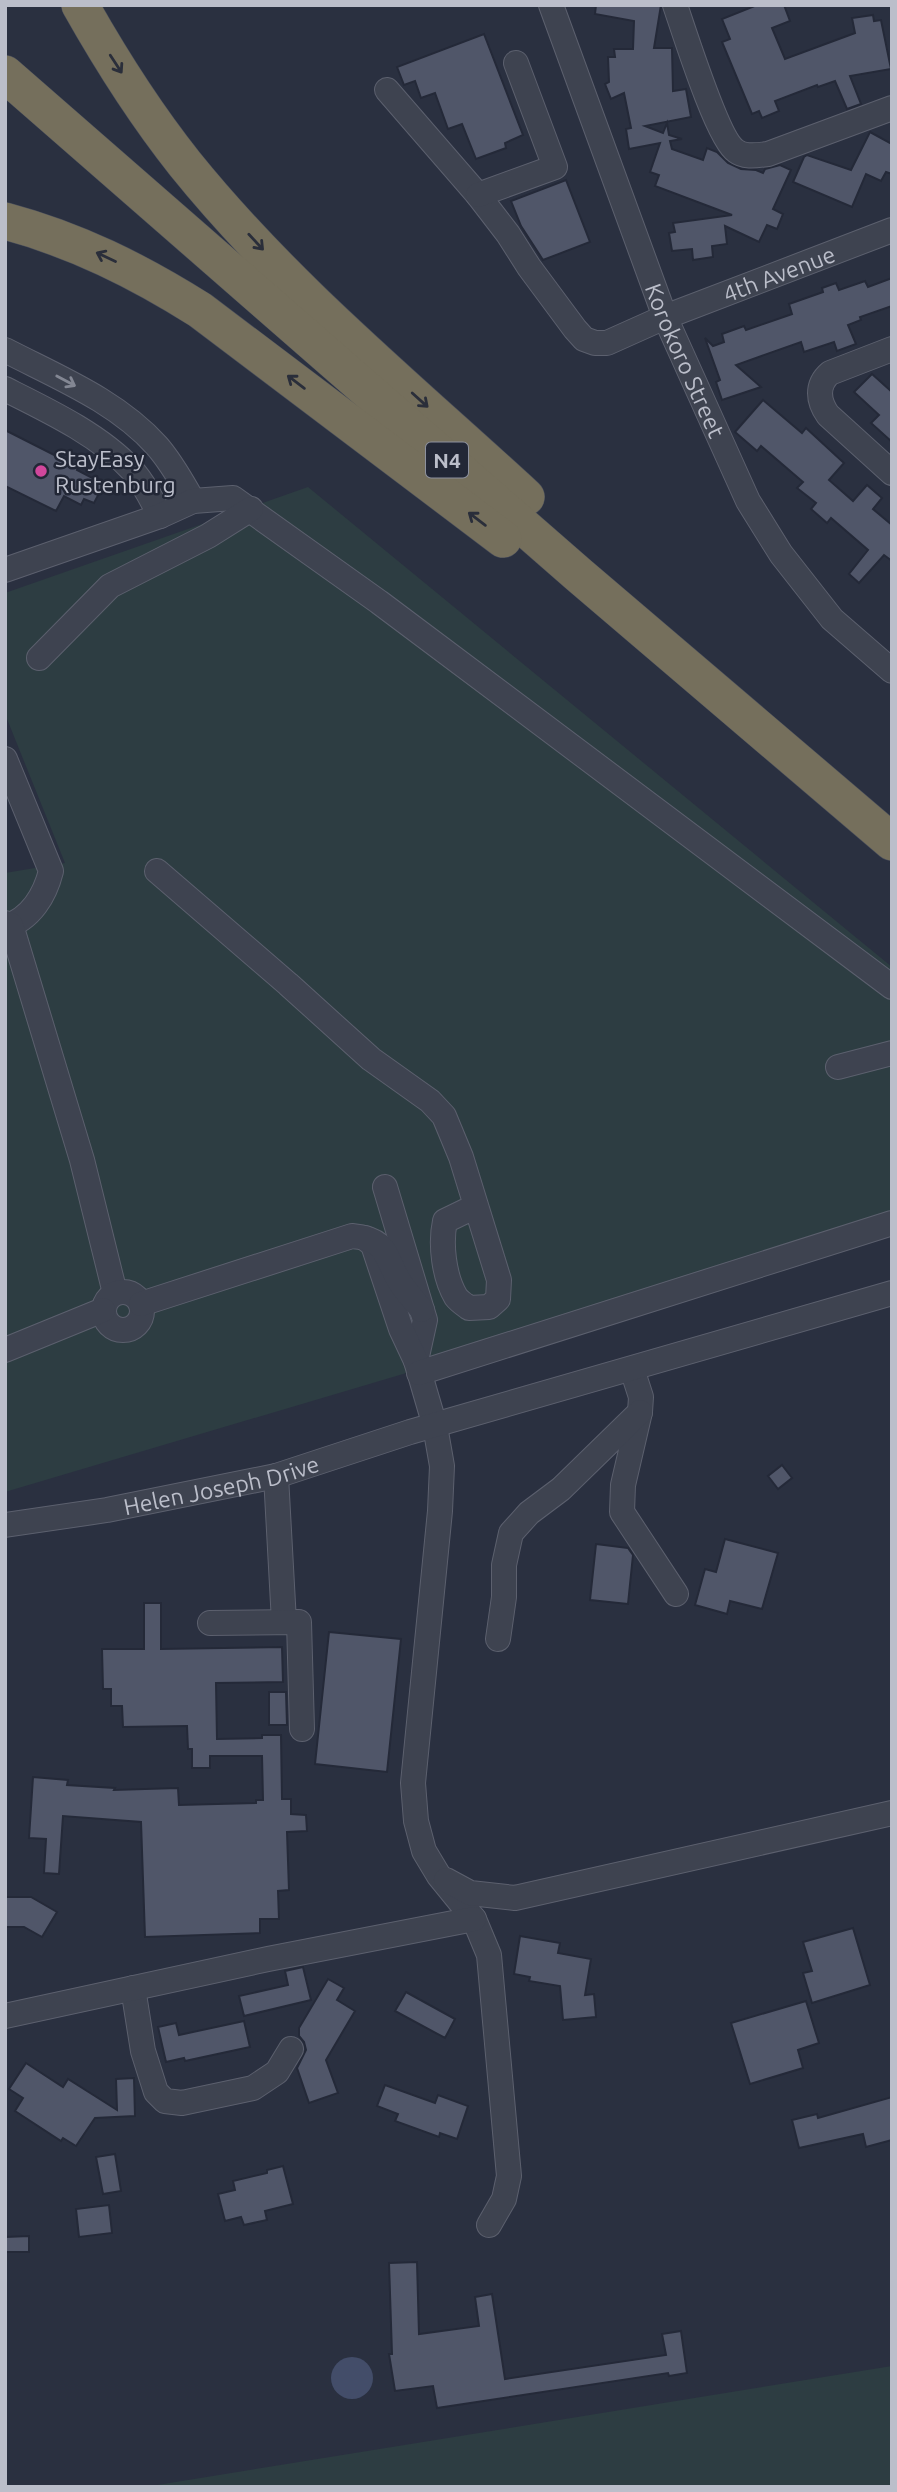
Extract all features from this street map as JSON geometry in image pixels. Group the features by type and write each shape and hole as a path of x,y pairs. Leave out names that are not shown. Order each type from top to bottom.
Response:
{"highway":[{"path":"80,5 112,58 179,156 281,269 358,345 675,632 876,819"},
{"name":"N4","path":"5,74 579,575 876,819 892,842"},
{"path":"5,221 98,253 151,280 200,310 508,542 780,759 876,819"}],"street":[{"name":"Korokoro Street","path":"551,5 664,317 731,466 765,531 832,619 892,671"},
{"path":"675,5 725,140 737,152 753,156 768,154 892,108"},
{"path":"478,195 555,167 516,63"},
{"name":"4th Avenue","path":"387,90 478,195 583,339 595,343 607,343 664,317 892,230"},
{"path":"892,349 830,373 824,378 819,394 821,406 828,415 892,473"},
{"path":"7,355 73,385 121,414 156,444 172,464 193,501"},
{"path":"5,389 56,415 116,455 143,484 160,516"},
{"path":"5,570 160,516 193,501 233,498 566,741 892,987"},
{"path":"39,657 110,586 208,536 251,509"},
{"path":"5,759 51,871 47,886 33,910 7,925 82,1160 109,1302 108,1325 122,1331 136,1325 142,1311 141,1304 130,1293 109,1302 5,1350"},
{"path":"157,872 269,967 371,1059 430,1101 444,1116 461,1157 476,1206"},
{"path":"838,1067 892,1053"},
{"path":"385,1188 425,1320 417,1367"},
{"path":"417,1367 892,1223"},
{"path":"141,1304 352,1236 376,1242 384,1249 399,1281 422,1310"},
{"path":"365,1238 373,1245 401,1329 417,1367 435,1426 442,1466 440,1511 413,1783 416,1821 424,1851 439,1876 474,1919 489,1955 509,2176 504,2199 489,2225"},
{"name":"Helen Joseph Drive","path":"5,1525 107,1510 276,1476 410,1432 892,1293"},
{"path":"632,1369 640,1397 640,1412 623,1485 622,1512 676,1594"},
{"path":"498,1639 504,1597 504,1565 511,1533 528,1513 561,1489 640,1412"},
{"path":"276,1476 284,1622"},
{"path":"209,1623 299,1622 302,1729"},
{"path":"439,1876 470,1893 515,1898 892,1813"},
{"path":"5,2016 282,1956 474,1919"},
{"path":"133,1989 143,2051 156,2092 165,2101 182,2103 253,2088 277,2071 291,2049"}],"shaded area":[{"path":"308,487 892,967 892,1229 5,1492 5,873 65,863 5,714 5,593"},
{"path":"892,2366 892,2487 145,2487"}],"water":[{"path":"352,2357 367,2363 373,2378 367,2393 352,2399 337,2393 331,2378 337,2363"}],"building":[{"path":"596,5 661,5 654,48 672,48 673,91 686,89 691,117 645,126 663,133 667,123 669,135 682,139 670,141 672,149 703,160 707,148 741,169 763,173 765,169 780,165 791,170 773,209 783,214 777,229 767,225 759,242 725,226 727,244 712,246 713,257 693,260 692,249 672,251 669,233 675,232 673,223 732,215 655,186 659,175 650,172 660,143 629,149 626,129 631,128 624,93 611,99 605,84 609,82 608,57 615,57 614,49 633,49 634,21 595,14"},
{"path":"757,5 784,5 790,21 772,28 785,59 855,33 852,18 873,15 874,21 881,20 891,69 850,76 861,104 847,109 835,81 775,101 779,111 762,118 759,111 752,114 722,42 730,39 722,19"},
{"path":"484,34 523,135 505,143 506,148 476,159 462,124 448,129 435,93 421,98 415,81 404,85 397,67"},
{"path":"870,132 892,144 892,174 886,172 881,181 866,174 852,207 793,182 807,155 851,170"},
{"path":"566,180 590,242 543,260 521,226 511,201"},
{"path":"892,278 892,306 860,317 861,320 848,325 856,344 837,351 834,342 804,352 801,342 736,365 761,387 722,400 716,382 720,380 705,338 713,346 724,342 722,334 744,326 746,330 792,314 789,304 823,292 822,288 836,283 839,290 865,281 868,287"},
{"path":"872,374 892,392 892,442 871,423 879,415 854,392"},
{"path":"763,400 802,433 806,428 844,463 829,480 853,501 867,485 882,498 873,509 892,525 892,561 884,555 859,583 849,574 868,550 831,518 827,523 811,509 816,503 797,488 803,482 761,446 757,451 735,432"},
{"name":"StayEasy Rustenburg","path":"5,430 78,467 77,470 104,484 94,503 84,499 81,505 64,496 56,511 5,486"},
{"path":"782,1465 792,1478 778,1489 768,1476"},
{"path":"725,1539 778,1553 762,1609 730,1601 727,1614 695,1605 705,1569 716,1572"},
{"path":"596,1544 628,1548 633,1555 628,1604 590,1600"},
{"path":"144,1603 161,1603 161,1649 282,1647 283,1682 216,1683 217,1739 281,1735 282,1799 291,1799 291,1814 306,1815 307,1831 287,1832 289,1890 278,1891 279,1919 260,1919 260,1933 145,1937 141,1822 63,1816 59,1874 44,1873 46,1839 29,1838 33,1777 68,1780 67,1785 115,1788 114,1790 178,1788 179,1805 256,1803 256,1800 263,1800 262,1756 210,1756 210,1768 192,1768 192,1749 188,1749 187,1726 123,1727 122,1706 111,1706 111,1689 103,1689 102,1649 144,1649"},
{"path":"329,1632 401,1639 387,1772 315,1764"},
{"path":"269,1692 286,1692 287,1725 269,1725"},
{"path":"5,1897 31,1897 57,1912 42,1937 24,1927 5,1927"},
{"path":"853,1928 870,1985 812,2003 803,1973 812,1971 803,1942"},
{"path":"520,1936 560,1943 558,1953 591,1959 585,1995 594,1994 596,2017 563,2020 560,1986 529,1981 530,1977 514,1974"},
{"path":"303,1967 311,2000 244,2016 239,1996 288,1985 285,1971"},
{"path":"328,1979 344,1988 337,2000 355,2011 326,2060 338,2093 309,2103 297,2068 306,2050 299,2036 299,2028"},
{"path":"406,1992 455,2019 445,2038 395,2011"},
{"path":"806,2001 819,2043 798,2050 803,2068 750,2084 731,2023"},
{"path":"244,2021 250,2047 185,2061 184,2058 166,2062 158,2027 176,2023 179,2035"},
{"path":"26,2063 63,2087 68,2079 117,2110 116,2079 134,2078 135,2116 95,2118 76,2146 63,2138 61,2141 15,2111 23,2098 9,2089"},
{"path":"385,2085 435,2103 438,2095 468,2106 457,2139 440,2133 439,2137 395,2121 398,2114 377,2106"},
{"path":"892,2097 892,2140 866,2147 863,2134 799,2148 792,2120 817,2114 818,2118"},
{"path":"115,2154 121,2191 103,2194 96,2157"},
{"path":"283,2166 293,2204 265,2211 267,2220 244,2225 241,2217 225,2221 218,2194 235,2190 233,2181 267,2173 267,2170"},
{"path":"109,2205 112,2233 79,2237 76,2209"},
{"path":"29,2236 29,2252 5,2252 5,2237"},
{"path":"417,2262 419,2334 479,2326 475,2297 492,2294 505,2379 666,2355 662,2334 681,2331 687,2373 669,2376 668,2373 437,2408 433,2386 395,2391 389,2354 392,2354 389,2263"}],"place":[{"name":"StayEasy Rustenburg","path":"41,471"}]}
